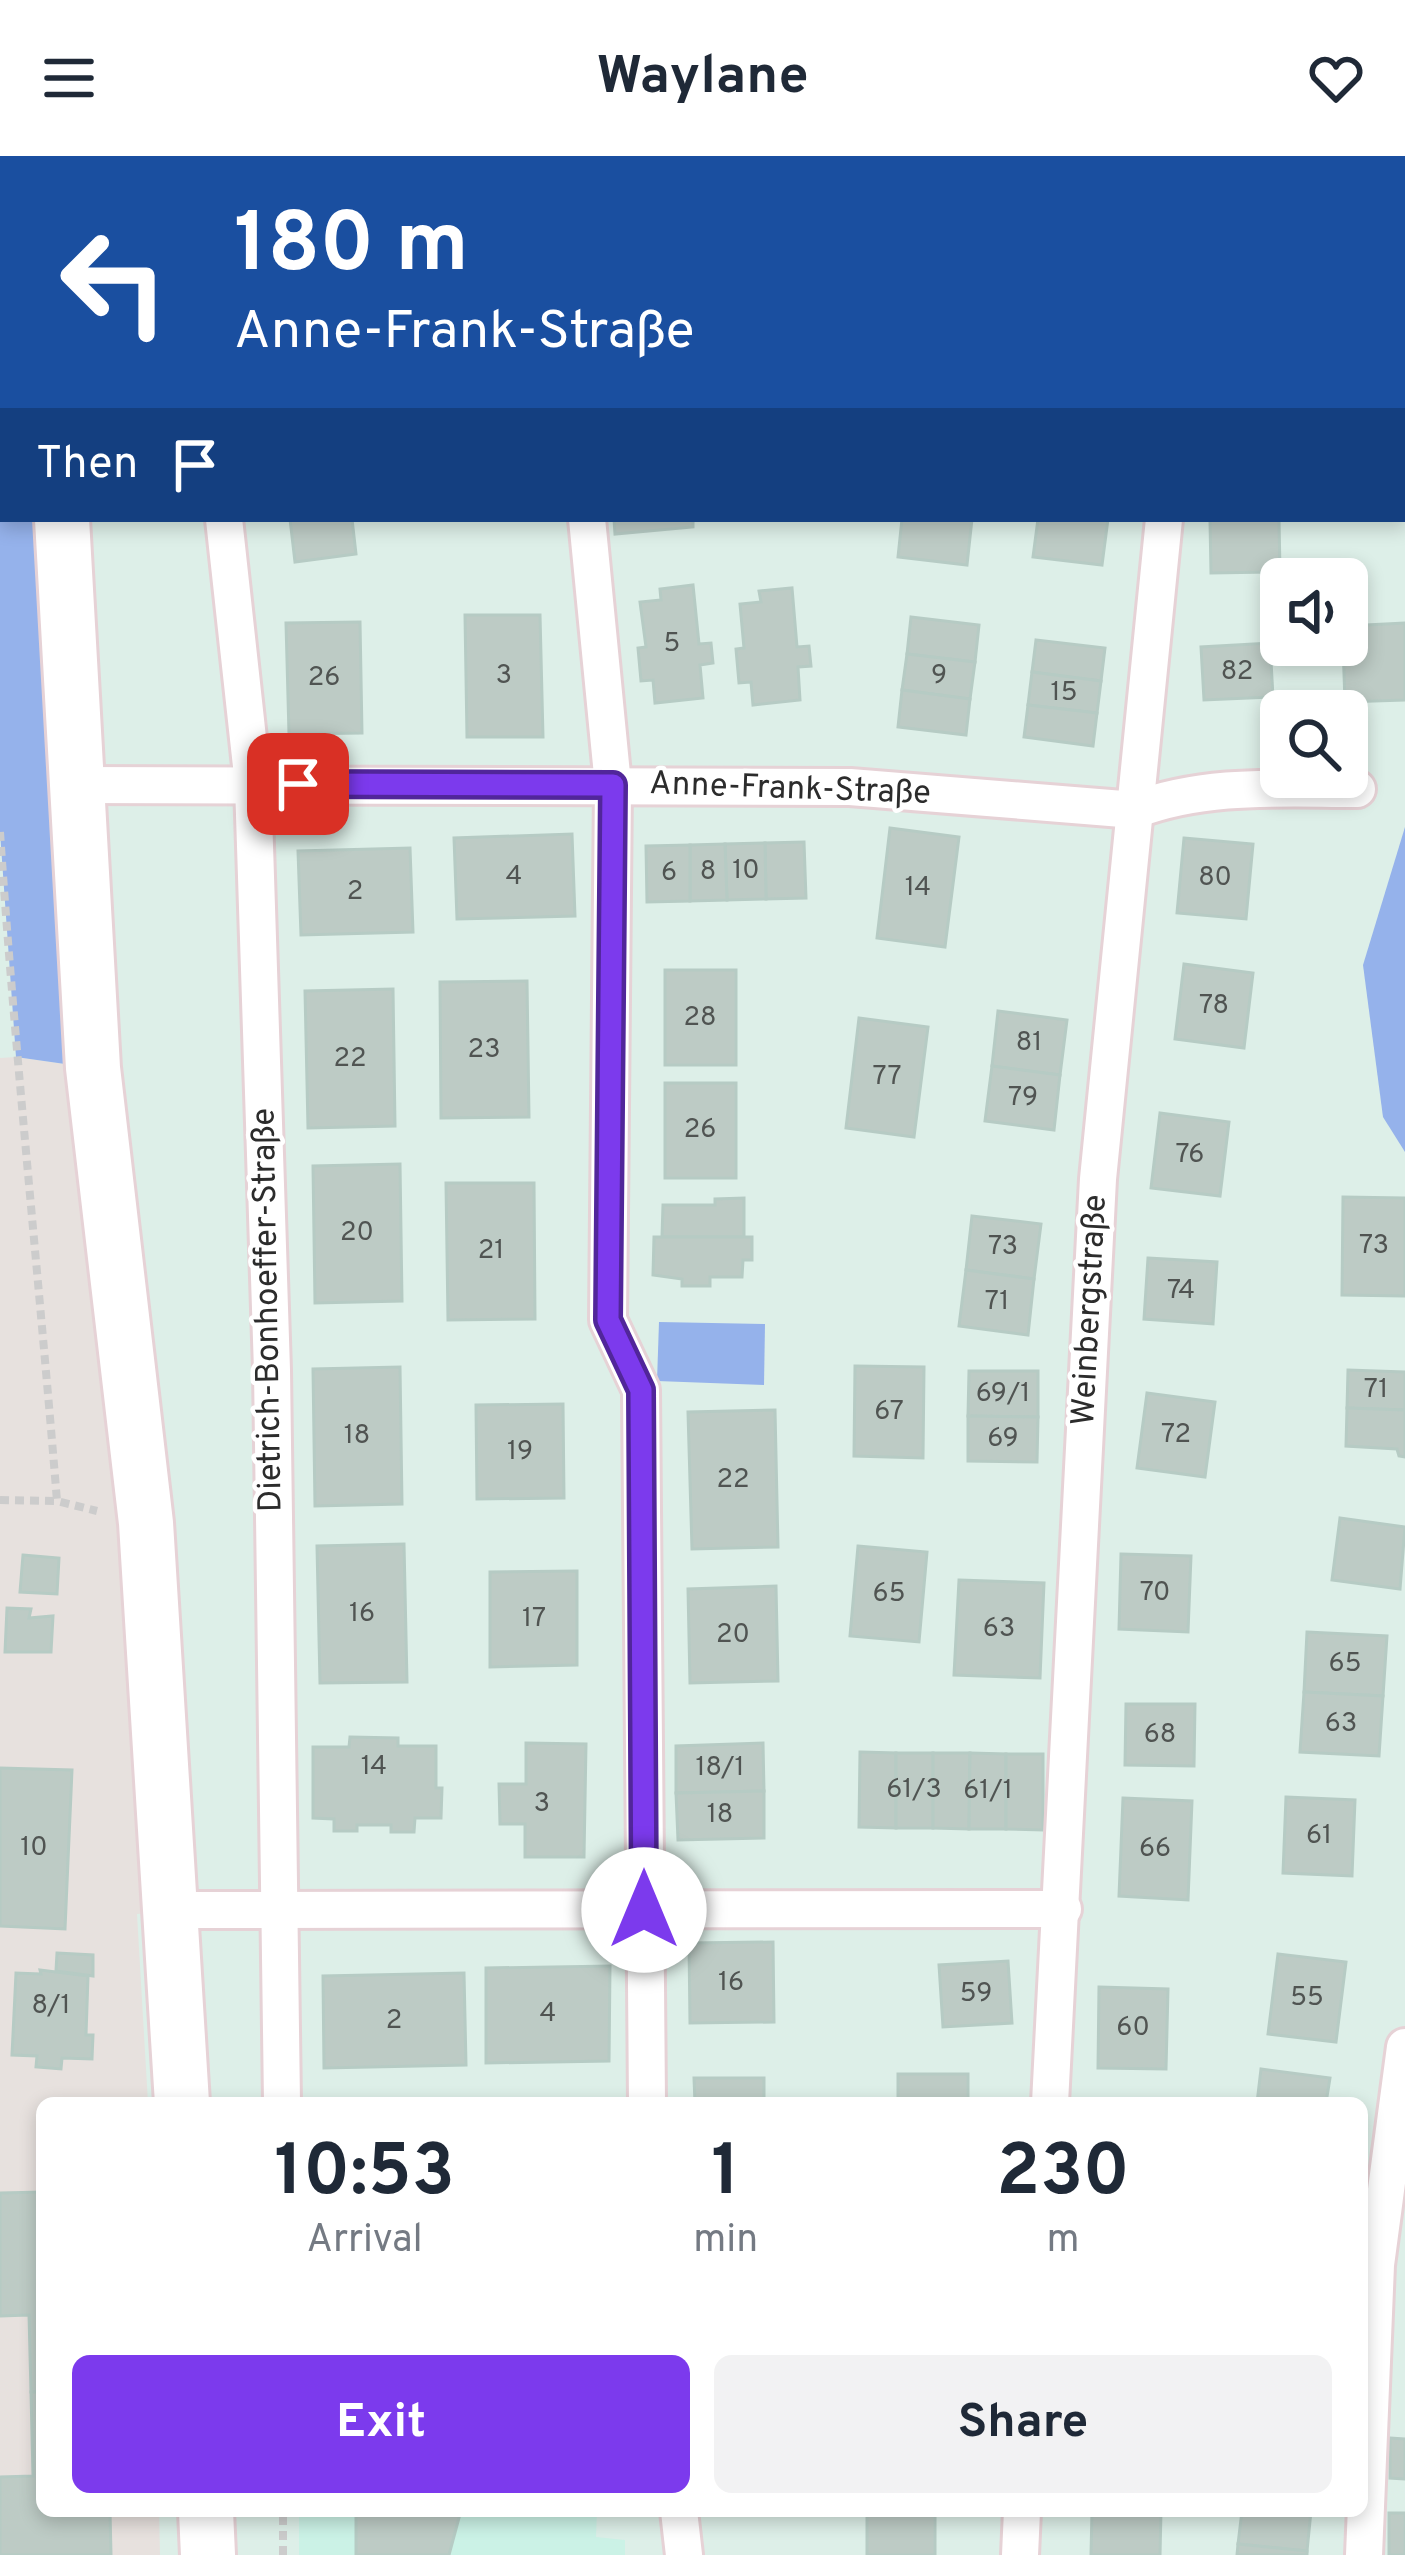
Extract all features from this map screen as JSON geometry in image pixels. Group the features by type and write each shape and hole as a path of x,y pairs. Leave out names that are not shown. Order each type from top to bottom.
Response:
{"street":[{"path":"62,522 93,1068 146,1522 182,2097"},
{"name":"Dietrich-Bonhoeffer-Straße","path":"224,522 253,784 272,1370 282,2097"},
{"path":"587,522 613,785 608,1320 641,1390 646,2097"},
{"name":"Weinbergstraße","path":"1050,2097 1098,1179 1164,522"},
{"name":"Anne-Frank-Straße","path":"75,785 850,787 1135,810 1174,795 1260,788"},
{"path":"171,1910 1063,1909"},
{"path":"1368,2458 1376,2265 1405,2048"},
{"path":"206,2517 208,2555"},
{"path":"680,2517 684,2555"},
{"path":"1019,2555 1022,2517"},
{"path":"1364,2555 1366,2517"}],"path":[{"path":"0,832 57,1501"},
{"path":"0,1500 57,1501 146,1522"},
{"path":"283,2517 283,2555"}],"shaded area":[{"path":"0,522 62,522 93,1068 16,1057 0,832"},
{"path":"1405,827 1405,1152 1383,1117 1363,965"},
{"path":"0,1058 93,1068 171,1910 137,1914 148,2097 36,2097 36,2517 159,2517 160,2555 0,2555"},
{"path":"659,1322 765,1324 764,1385 657,1381"},
{"path":"299,2517 597,2517 596,2537 625,2540 625,2555 299,2555"}],"building":[{"path":"290,522 352,522 356,554 295,562"},
{"path":"614,522 693,522 693,527 615,534"},
{"path":"902,522 972,522 967,565 898,557"},
{"path":"1038,522 1108,522 1102,565 1033,557"},
{"path":"1210,522 1279,522 1280,558 1260,558 1260,572 1211,573"},
{"path":"693,585 699,644 711,643 713,663 700,665 703,698 655,703 653,680 641,681 638,648 646,647 640,602 661,600 660,589"},
{"path":"792,588 797,647 809,646 811,666 798,667 800,700 753,705 751,682 739,683 736,649 744,648 740,604 761,602 759,591"},
{"path":"465,615 540,615 543,737 467,737"},
{"path":"911,617 979,625 975,662 907,654"},
{"path":"360,622 362,733 289,734 286,623"},
{"path":"1405,623 1405,700 1368,701 1368,690 1345,690 1344,666 1368,666 1368,625"},
{"path":"1036,640 1105,648 1101,681 1032,672"},
{"path":"1260,644 1260,666 1271,666 1273,690 1260,690 1260,698 1204,700 1201,647"},
{"path":"907,654 975,662 970,699 902,690"},
{"path":"1032,672 1101,681 1097,713 1028,705"},
{"path":"902,690 970,699 966,735 898,727"},
{"path":"1028,705 1097,713 1093,746 1024,737"},
{"path":"890,828 959,837 945,947 877,938"},
{"path":"572,834 575,916 457,919 454,838"},
{"path":"1184,838 1253,844 1246,919 1177,913"},
{"path":"804,842 806,898 766,899 765,843"},
{"path":"765,843 766,899 727,900 725,844"},
{"path":"725,844 727,900 690,901 690,845"},
{"path":"690,845 690,901 647,902 646,846"},
{"path":"410,848 413,932 301,935 298,851"},
{"path":"1184,964 1253,973 1244,1048 1175,1039"},
{"path":"665,970 736,970 736,1065 665,1065"},
{"path":"527,981 529,1117 441,1118 440,982"},
{"path":"393,989 395,1126 308,1128 305,991"},
{"path":"998,1011 1067,1020 1060,1075 992,1066"},
{"path":"859,1018 928,1027 914,1137 846,1128"},
{"path":"992,1066 1060,1075 1054,1130 985,1121"},
{"path":"665,1083 736,1083 736,1178 665,1178"},
{"path":"1160,1113 1229,1122 1220,1196 1151,1188"},
{"path":"400,1164 402,1301 315,1303 313,1166"},
{"path":"446,1183 534,1183 535,1319 448,1320"},
{"path":"1343,1197 1405,1198 1405,1296 1342,1295"},
{"path":"744,1198 744,1237 662,1237 663,1205 715,1205 715,1199"},
{"path":"972,1216 1041,1224 1034,1279 966,1270"},
{"path":"654,1237 752,1237 752,1260 743,1260 742,1277 710,1277 710,1286 682,1286 682,1279 653,1275"},
{"path":"1148,1258 1217,1262 1213,1324 1144,1319"},
{"path":"966,1270 1034,1279 1028,1335 959,1326"},
{"path":"855,1366 924,1367 923,1458 854,1456"},
{"path":"400,1367 402,1504 315,1506 313,1369"},
{"path":"1348,1370 1405,1372 1405,1410 1347,1408"},
{"path":"969,1371 1038,1371 1038,1417 968,1416"},
{"path":"1147,1393 1215,1402 1205,1477 1137,1468"},
{"path":"563,1404 564,1498 477,1499 476,1405"},
{"path":"1347,1408 1405,1410 1405,1457 1397,1449 1346,1446"},
{"path":"775,1410 778,1547 692,1549 688,1412"},
{"path":"968,1416 1038,1417 1037,1462 968,1461"},
{"path":"1340,1518 1405,1527 1400,1589 1332,1580"},
{"path":"404,1544 407,1682 320,1683 317,1546"},
{"path":"858,1546 927,1552 919,1642 850,1636"},
{"path":"1121,1554 1191,1556 1188,1632 1119,1629"},
{"path":"23,1555 59,1558 57,1594 20,1592"},
{"path":"577,1571 577,1665 490,1667 490,1572"},
{"path":"959,1580 1044,1583 1040,1678 954,1675"},
{"path":"776,1586 778,1681 690,1683 688,1589"},
{"path":"7,1608 31,1609 29,1618 53,1616 51,1652 5,1652"},
{"path":"1307,1632 1387,1636 1383,1696 1304,1692"},
{"path":"1304,1692 1383,1696 1379,1756 1300,1752"},
{"path":"1126,1704 1195,1704 1194,1766 1125,1765"},
{"path":"350,1737 398,1738 398,1746 436,1746 441,1818 415,1818 414,1832 391,1832 391,1825 334,1831 334,1819 313,1818 313,1747 349,1747"},
{"path":"526,1743 586,1744 584,1857 525,1857 525,1824 500,1824 499,1784 526,1784"},
{"path":"763,1743 764,1791 676,1793 676,1746"},
{"path":"860,1752 896,1753 896,1828 859,1827"},
{"path":"896,1753 933,1753 933,1828 896,1828"},
{"path":"933,1753 970,1753 969,1829 933,1828"},
{"path":"970,1753 1006,1754 1006,1829 969,1829"},
{"path":"1006,1754 1043,1754 1043,1830 1006,1829"},
{"path":"0,1768 72,1770 65,1929 0,1926"},
{"path":"764,1791 764,1838 678,1840 676,1793"},
{"path":"1286,1797 1355,1800 1352,1876 1283,1873"},
{"path":"1123,1798 1192,1801 1188,1900 1119,1896"},
{"path":"773,1942 774,2022 690,2023 689,1943"},
{"path":"57,1953 93,1955 93,1976 56,1971"},
{"path":"1278,1954 1346,1962 1336,2042 1268,2034"},
{"path":"1008,1961 1012,2023 943,2027 939,1965"},
{"path":"610,1966 609,2061 486,2063 486,1968"},
{"path":"40,1970 88,1976 86,2035 93,2035 92,2059 62,2058 61,2069 36,2067 37,2056 12,2055 16,1973 41,1974"},
{"path":"464,1973 466,2065 324,2068 323,1976"},
{"path":"1099,1987 1168,1989 1166,2069 1098,2068"},
{"path":"1261,2069 1330,2078 1327,2097 1258,2097"},
{"path":"898,2074 968,2074 968,2097 898,2097"},
{"path":"694,2078 764,2078 764,2097 695,2097"},
{"path":"36,2192 36,2392 31,2392 29,2315 0,2316 0,2193"},
{"path":"31,2392 36,2392 36,2517 110,2517 111,2555 0,2555 0,2477 33,2476"},
{"path":"1390,2438 1405,2439 1405,2479 1390,2478"},
{"path":"1389,2513 1405,2513 1405,2555 1389,2555"},
{"path":"356,2517 459,2517 449,2555 356,2555"},
{"path":"867,2517 935,2517 935,2555 867,2555"},
{"path":"1092,2517 1161,2517 1160,2555 1091,2555"},
{"path":"1241,2517 1310,2517 1307,2551 1238,2544"},
{"path":"1238,2544 1307,2551 1307,2555 1237,2555"}],"route":[{"path":"298,784 613,785 608,1320 641,1390 644,1910"}]}
